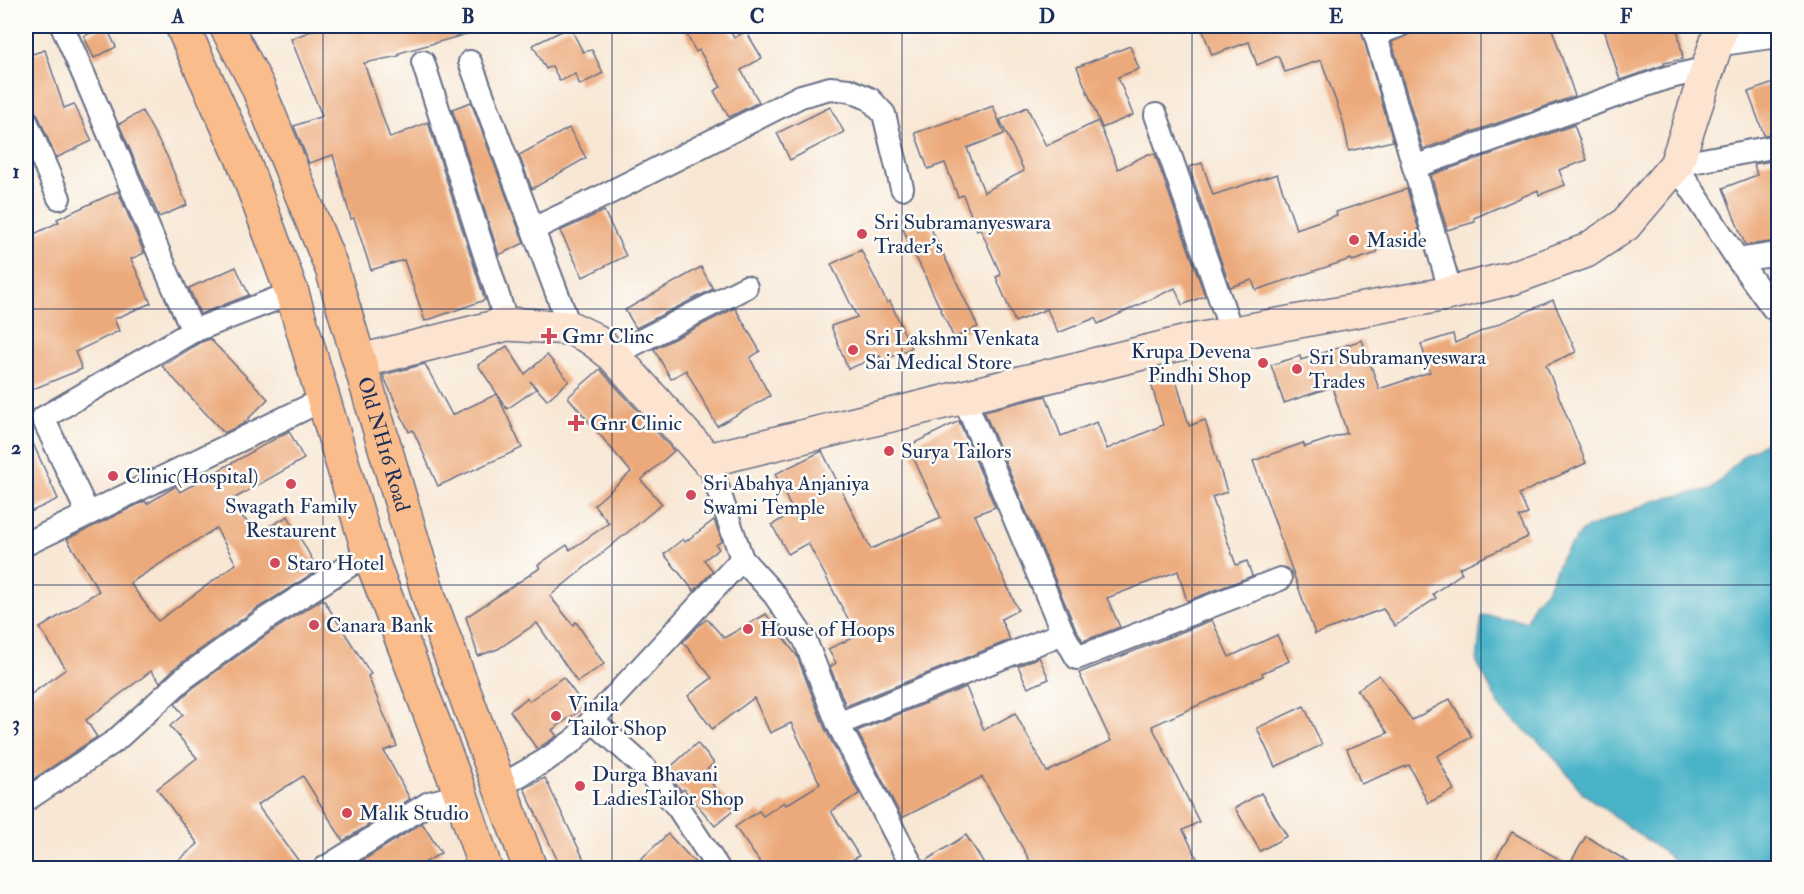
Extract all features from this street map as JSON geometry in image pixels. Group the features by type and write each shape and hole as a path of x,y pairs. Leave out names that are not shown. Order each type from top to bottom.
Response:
{"main road":[{"path":"182,26 243,160 292,293 369,553 461,795 485,868"},
{"name":"Old NH16 Road","path":"226,26 257,85 324,247 361,361 431,603 530,868"}],"street":[{"path":"62,26 82,69 155,248 193,331"},
{"path":"1398,26 1374,30 1451,293"},
{"path":"1414,166 1666,78 1715,46 1779,36"},
{"path":"708,460 1191,340 1451,293 1512,278 1586,251 1625,225 1676,165 1715,46"},
{"path":"423,62 507,324"},
{"path":"470,62 570,328"},
{"path":"533,229 801,96 830,88 849,90 870,99 884,114 902,188"},
{"path":"1156,115 1232,333"},
{"path":"26,121 59,198"},
{"path":"1676,165 1779,146"},
{"path":"1676,165 1738,260 1773,308 1779,311"},
{"path":"1738,260 1779,254"},
{"path":"613,355 746,287"},
{"path":"88,514 43,418 193,331 292,293"},
{"path":"361,361 507,324 570,328 591,338 613,355 708,460 742,559 774,594 805,640 838,724 913,868"},
{"path":"963,396 1063,633 1077,658 1280,579"},
{"path":"26,544 324,399"},
{"path":"26,800 115,741 184,678 255,627 369,553"},
{"path":"499,786 546,760 573,741 742,559"},
{"path":"838,724 1063,633"},
{"path":"592,720 642,765 679,809 718,868"},
{"path":"325,868 429,803 461,795"}],"water":[{"path":"1778,438 1778,868 1685,868 1584,794 1547,749 1501,709 1477,662 1482,615 1527,621 1534,603 1547,589 1562,556 1583,530 1657,500 1712,489 1744,455"}],"building":[{"path":"106,26 116,47 94,58 84,36"},
{"path":"323,26 473,26 474,32 399,53 399,56 364,63 390,138 428,122 485,300 425,321 404,260 371,270 354,218 351,219 333,155 309,163 294,126 322,116 291,39"},
{"path":"682,26 728,26 734,38 746,31 762,58 741,70 759,102 729,117 714,91 721,87 699,50 696,52"},
{"path":"1201,26 1360,26 1393,141 1349,151 1343,121 1321,60 1285,72 1278,56 1257,65 1249,42 1212,55"},
{"path":"1411,26 1551,26 1575,96 1423,149 1392,42 1408,35"},
{"path":"1603,26 1677,26 1683,59 1664,63 1664,65 1620,80"},
{"path":"570,27 583,52 592,50 603,73 580,85 575,74 560,81 552,66 546,69 533,45"},
{"path":"1130,46 1139,69 1118,77 1133,115 1102,128 1077,67"},
{"path":"45,50 64,108 74,104 92,141 56,158 38,115 34,110 26,108 26,56"},
{"path":"1779,81 1779,133 1764,135 1748,92"},
{"path":"471,102 524,243 499,255 452,109"},
{"path":"993,106 1004,134 967,148 984,192 1024,171 1000,120 1027,107 1046,146 1098,121 1118,169 1148,154 1155,154 1205,296 1182,305 1175,288 1098,324 1095,318 1058,333 1047,309 1015,322 996,277 1001,275 980,228 977,230 963,195 958,197 945,163 928,169 915,133"},
{"path":"830,107 844,132 790,160 777,133"},
{"path":"142,111 167,156 187,205 159,217 119,124"},
{"path":"1574,125 1587,160 1559,170 1565,185 1539,195 1538,190 1474,218 1475,222 1447,230 1431,175"},
{"path":"569,128 586,158 532,189 519,155"},
{"path":"1779,160 1779,241 1745,245 1723,188 1757,175 1754,164"},
{"path":"1202,163 1213,195 1277,174 1296,229 1337,215 1336,212 1407,189 1421,237 1256,290 1252,280 1230,287 1189,167"},
{"path":"118,191 144,253 131,259 151,303 114,319 119,331 75,352 82,369 26,392 26,238 59,222 57,219"},
{"path":"604,211 626,256 583,277 560,231"},
{"path":"926,218 978,327 954,338 903,229"},
{"path":"861,250 887,303 890,301 911,348 882,361 880,356 848,369 831,326 857,317 831,264"},
{"path":"236,267 249,295 200,314 189,288"},
{"path":"701,267 713,289 636,328 625,310"},
{"path":"1553,300 1576,352 1546,365 1586,463 1519,494 1528,514 1519,517 1528,537 1459,568 1462,573 1433,594 1436,598 1395,626 1383,609 1315,634 1253,461 1303,443 1305,447 1347,433 1332,387 1284,403 1271,365 1300,356 1301,360 1362,340 1379,389 1430,372 1421,344 1453,334 1455,343"},
{"path":"735,308 760,351 750,358 770,396 717,426 686,370 671,379 654,349"},
{"path":"210,339 268,399 243,424 224,433 162,366 199,343"},
{"path":"507,346 525,374 547,355 569,381 547,400 530,381 536,389 507,409 478,365"},
{"path":"425,364 452,415 497,394 522,448 438,486 413,430 409,432 383,375"},
{"path":"600,369 674,451 641,480 662,504 550,596 573,625 576,622 604,664 577,682 537,623 498,649 478,656 466,617 540,568 538,565 567,545 570,550 609,523 594,505 631,472 568,397"},
{"path":"1175,376 1189,426 1205,420 1227,492 1212,497 1236,565 1247,561 1252,576 1187,601 1178,571 1107,598 1120,627 1083,641 1075,627 984,411 1046,396 1061,436 1097,422 1107,449 1163,425 1151,383"},
{"path":"959,421 995,507 975,515 1018,610 1001,619 1010,640 846,706 830,667 836,663 828,649 857,636 808,543 788,554 772,525 793,512 775,474 822,451 871,549 941,518 908,446"},
{"path":"26,428 58,499 26,514"},
{"path":"289,431 304,459 228,502 258,533 288,516 318,570 256,609 176,667 160,682 151,671 86,720 97,737 26,784 26,698 66,669 40,628 99,591 67,539 145,501 147,504 176,486 180,492","holes":["216,528 236,564 158,621 130,583"]},
{"path":"714,520 722,541 716,545 719,549 704,560 713,571 694,591 664,554 683,539 685,542"},
{"path":"323,599 371,674 368,676 397,746 384,751 410,799 343,841 303,776 257,805 304,868 169,868 198,844 157,789 197,758 170,726 183,715 175,704 193,688 272,631"},
{"path":"766,614 797,656 825,729 859,794 831,811 859,856 838,868 764,868 735,827 759,811 763,816 784,802 786,805 820,784 791,723 770,733 754,698 712,729 688,696 712,678 683,642 698,626 707,619 724,638"},
{"path":"1212,620 1229,657 1277,635 1289,661 1262,673 1263,676 1152,726 1199,822 1183,830 1202,868 1034,868 982,777 902,818 857,731 966,687 984,730 1015,713 1047,772 1111,741 1079,673"},
{"path":"1039,657 1049,679 1028,688 1018,666"},
{"path":"1379,675 1412,720 1450,699 1472,737 1437,756 1454,790 1428,803 1409,765 1361,784 1347,749 1388,733 1357,690"},
{"path":"563,677 585,707 552,730 557,736 537,749 510,711 527,698 529,701"},
{"path":"1304,706 1322,745 1275,767 1257,728"},
{"path":"697,743 714,763 703,773 734,810 715,826 684,789 682,791 665,772"},
{"path":"545,778 588,868 561,868 524,788"},
{"path":"1261,793 1287,836 1260,851 1235,808"},
{"path":"422,823 441,853 416,868 360,868 357,864"},
{"path":"1512,832 1569,865 1586,836 1638,868 1490,868"},
{"path":"668,834 700,868 631,868"},
{"path":"966,835 987,868 926,868 925,861"}],"place":[{"name":"Sri Subramanyeswara Trader's","path":"862,234"},
{"name":"Maside","path":"1354,240"},
{"name":"Gmr Clinc","path":"549,336"},
{"name":"Sri Lakshmi Venkata Sai Medical Store","path":"853,350"},
{"name":"Krupa Devena Pindhi Shop","path":"1263,363"},
{"name":"Sri Subramanyeswara Trades","path":"1297,369"},
{"name":"Gnr Clinic","path":"576,423"},
{"name":"Surya Tailors","path":"889,451"},
{"name":"Clinic(Hospital)","path":"113,476"},
{"name":"Swagath Family Restaurent","path":"291,484"},
{"name":"Sri Abahya Anjaniya Swami Temple","path":"691,495"},
{"name":"Staro Hotel","path":"275,563"},
{"name":"Canara Bank","path":"314,625"},
{"name":"House of Hoops","path":"748,629"},
{"name":"Vinila Tailor Shop","path":"556,716"},
{"name":"Durga Bhavani LadiesTailor Shop","path":"580,786"},
{"name":"Malik Studio","path":"347,813"}]}
